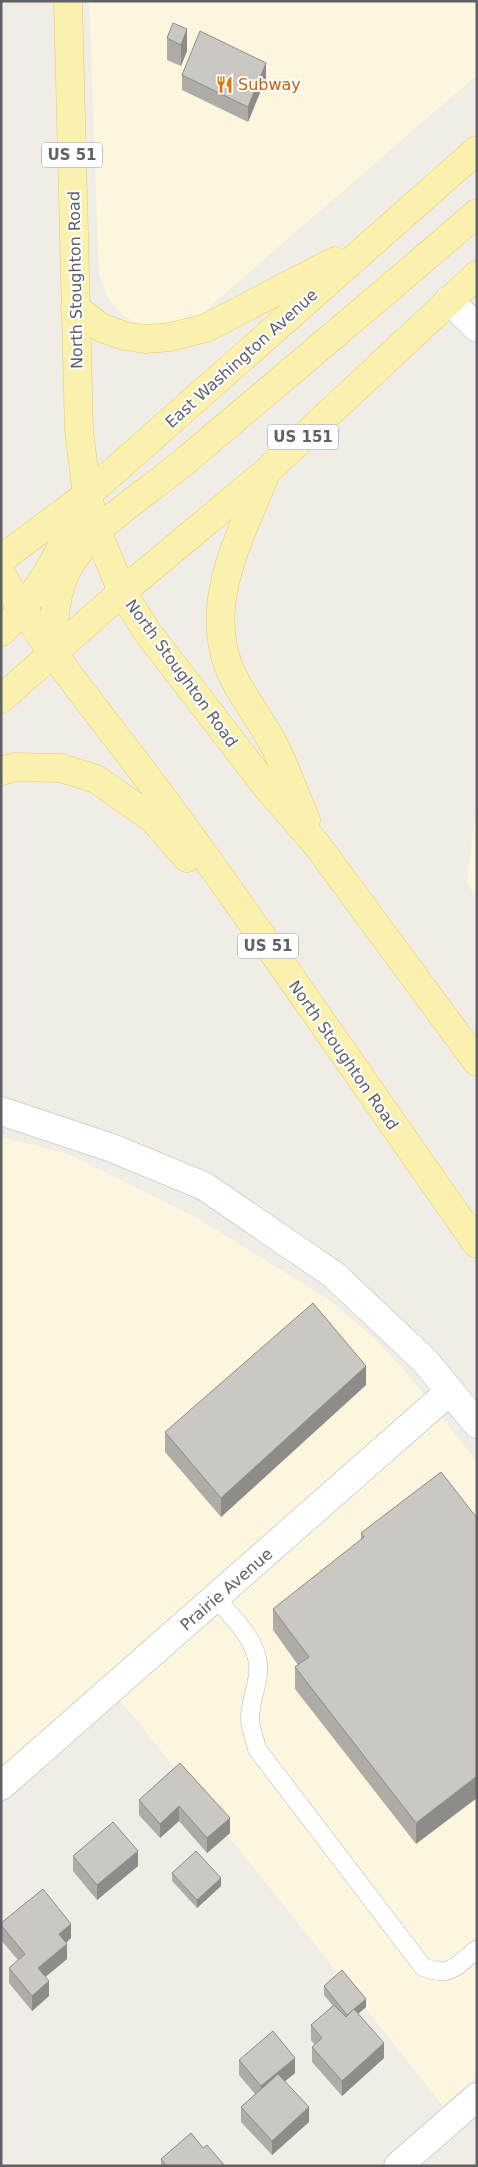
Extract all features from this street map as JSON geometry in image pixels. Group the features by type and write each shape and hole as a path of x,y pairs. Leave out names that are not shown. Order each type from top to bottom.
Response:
{"main road":[{"name":"North Stoughton Road","path":"68,1 79,431 86,495 98,532 122,592 148,633 266,786 317,845 477,1062"},
{"name":"East Washington Avenue","path":"1,559 86,495 477,150"},
{"path":"52,653 55,615 60,587 76,556 98,532 477,213"},
{"path":"75,308 102,328 125,336 145,338 170,337 206,328 372,242"},
{"name":"US 151","path":"1,699 122,592 266,472 477,275"},
{"path":"266,472 227,574 221,607 222,641 236,683 273,744 317,845"},
{"path":"1,632 22,611 50,572 86,495"},
{"name":"North Stoughton Road","path":"1,574 22,611 174,814 477,1244"},
{"path":"1,770 38,766 61,768 87,776 96,779 153,819 289,977"}],"street":[{"path":"449,300 477,328"},
{"path":"1,1111 112,1148 204,1186 334,1275 425,1360 477,1424"},
{"name":"Prairie Avenue","path":"1,1786 450,1391"},
{"path":"398,2166 477,2097"}],"lane":[{"path":"216,1598 249,1640 257,1658 258,1675 249,1720 257,1748 423,1967 438,1973 451,1970 477,1949"}],"shaded area":[{"path":"89,1 477,1 477,75 200,315 190,321 149,327 132,321 118,311 108,298 99,275"},
{"path":"477,794 477,897 467,884"},
{"path":"1,1137 68,1154 197,1218 328,1299 376,1340 410,1377 477,1462 477,2077 443,2106 135,1718 101,1681 1,1767"}],"building":[{"path":"173,23 187,29 181,45 167,38"},
{"name":"Subway","path":"200,31 266,63 248,107 182,75"},
{"path":"313,1303 366,1366 221,1498 165,1432"},
{"path":"441,1472 477,1518 477,1776 416,1823 295,1667 309,1657 273,1609 364,1537 361,1533"},
{"path":"180,1763 230,1818 207,1838 179,1806 160,1824 139,1800"},
{"path":"113,1822 138,1851 97,1885 73,1856"},
{"path":"196,1851 221,1878 197,1900 172,1873"},
{"path":"43,1889 71,1924 59,1934 67,1944 38,1968 49,1981 32,1996 9,1968 25,1954 1,1923"},
{"path":"342,1970 366,1999 347,2015 324,1986"},
{"path":"334,2005 346,2017 354,2009 384,2043 342,2081 312,2047 322,2038 311,2025"},
{"path":"273,2031 295,2058 261,2086 239,2060"},
{"path":"278,2074 309,2107 272,2141 241,2107"},
{"path":"191,2133 203,2148 207,2145 225,2166 166,2166 161,2159"}],"place":[{"name":"Subway","path":"224,84"}]}
